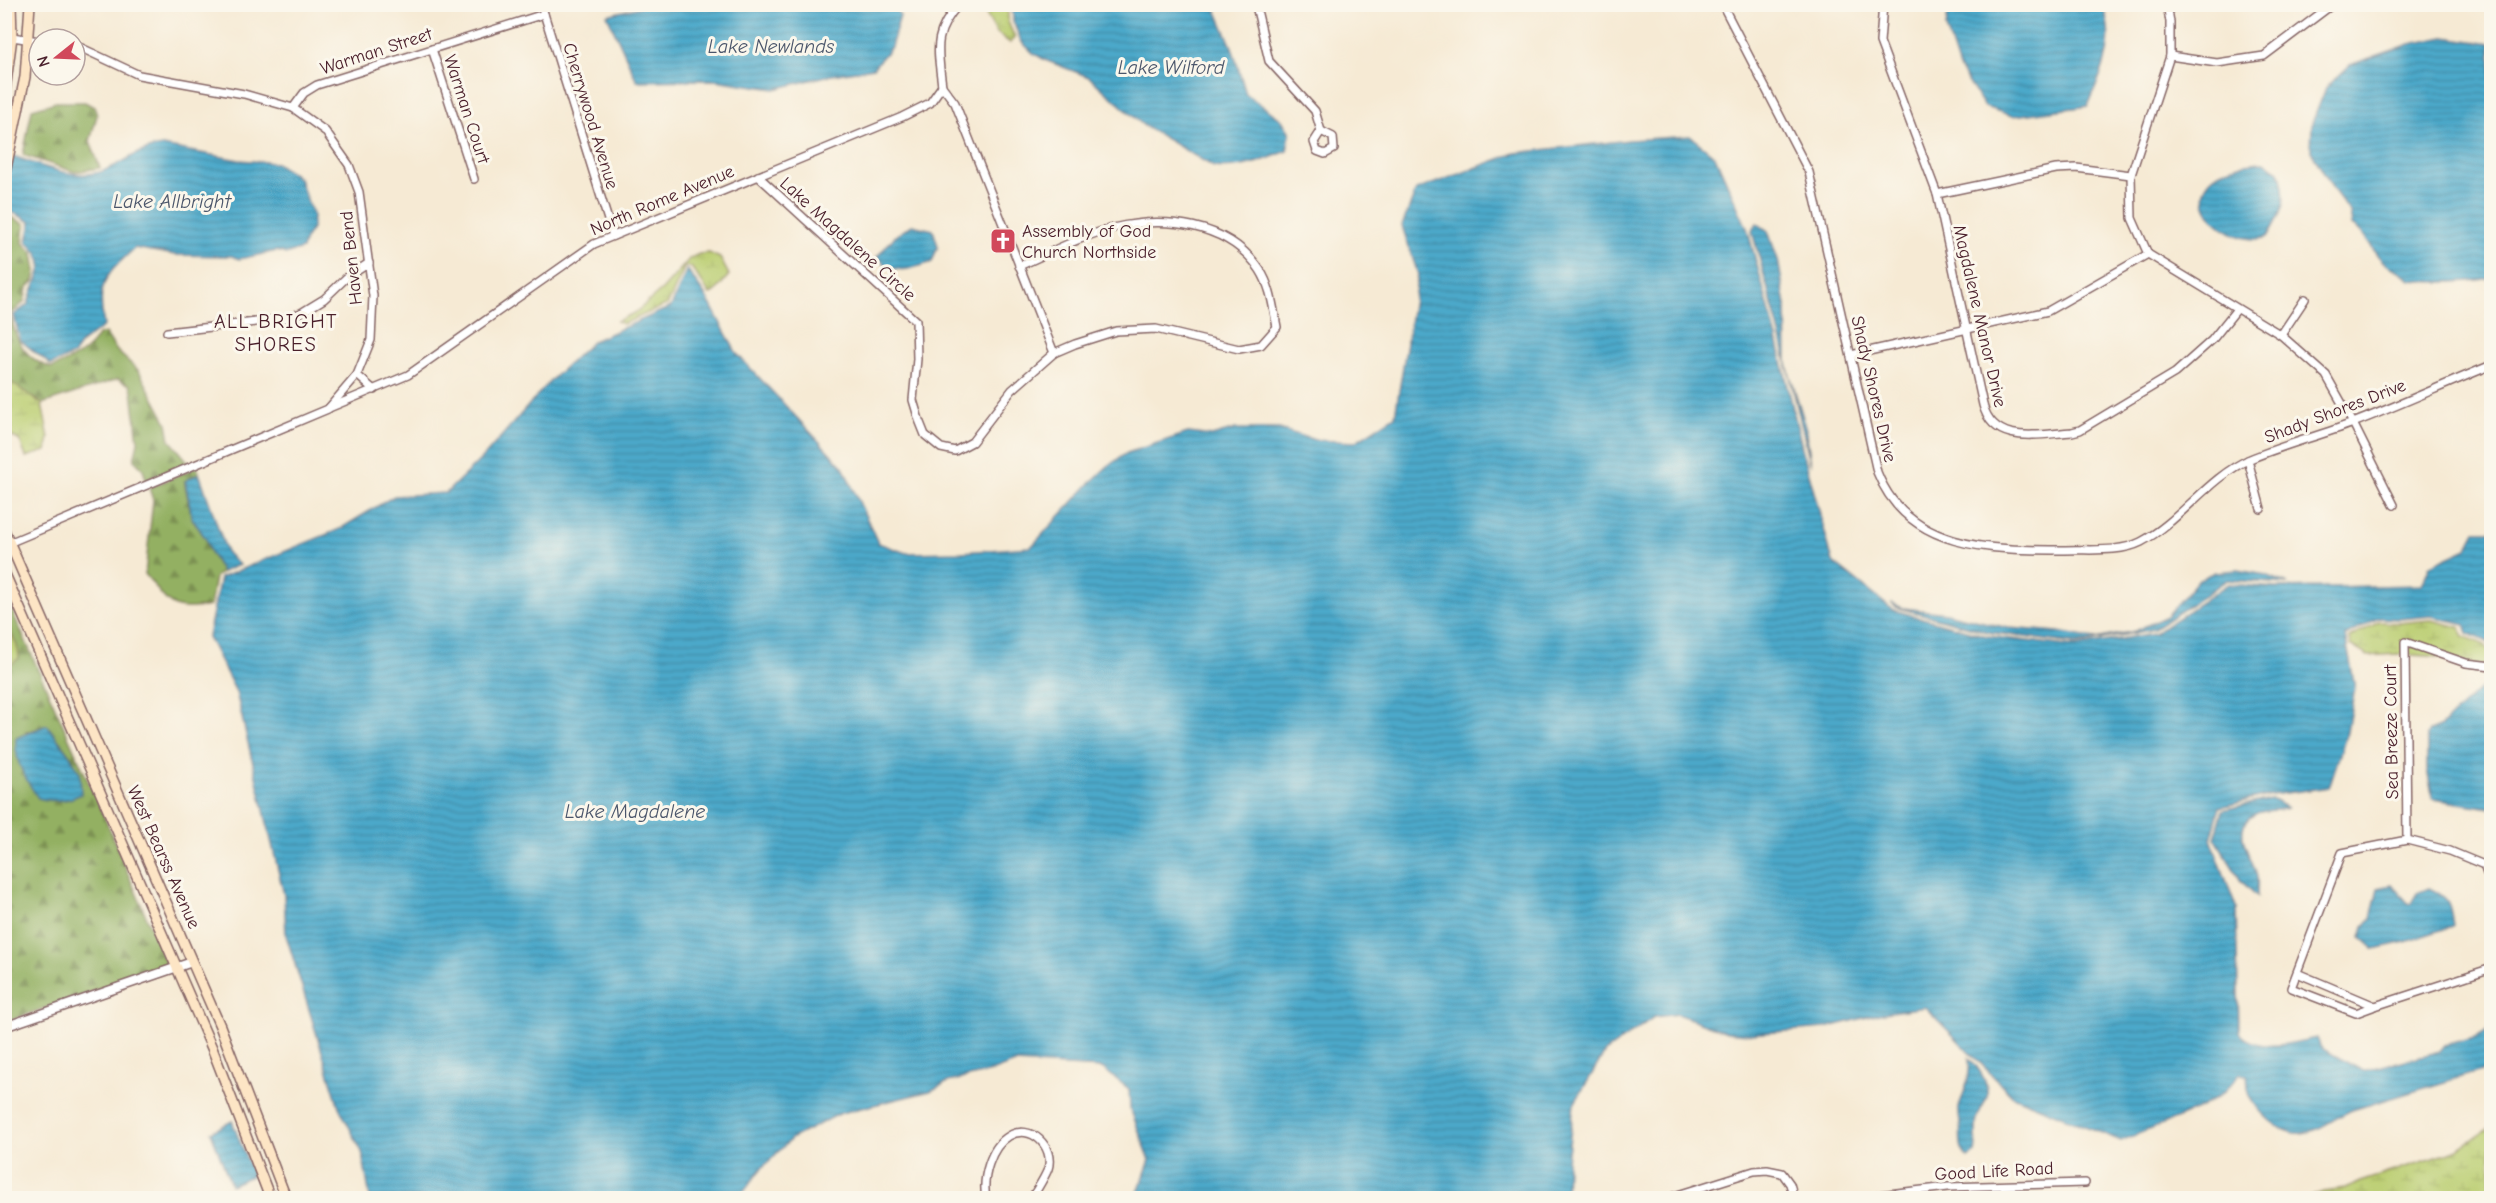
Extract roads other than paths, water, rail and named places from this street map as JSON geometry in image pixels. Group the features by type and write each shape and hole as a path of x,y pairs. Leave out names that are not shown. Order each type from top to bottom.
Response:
{"main road":[{"path":"4,99 12,37 11,4"},
{"path":"30,4 33,27"},
{"path":"4,177 11,154 27,69"},
{"name":"West Bearss Avenue","path":"4,531 6,543 233,1058 286,1198"},
{"name":"West Bearss Avenue","path":"4,572 178,967 270,1198"}],"street":[{"name":"Cherrywood Avenue","path":"541,4 613,236"},
{"path":"959,4 942,29 937,50 942,86 955,103 1054,352"},
{"path":"1253,4 1257,10 1269,61 1315,111 1321,130"},
{"name":"Shady Shores Drive","path":"1722,4 1809,172 1873,457 1887,494 1904,514 1927,530 1965,543 1995,549 2129,547 2151,536 2201,491 2248,460 2353,423 2492,365"},
{"name":"Magdalene Manor Drive","path":"1883,4 1880,42 1937,194 1966,331 1985,413 1990,423 2001,431 2014,435 2080,430 2175,373 2212,340 2237,309"},
{"path":"2167,4 2170,22 2170,56 2131,175 2132,218 2148,254 2281,335 2326,375 2394,505"},
{"path":"2170,56 2217,63 2264,56 2333,4"},
{"name":"Warman Street","path":"293,108 304,93 317,85 544,14"},
{"path":"12,37 27,39"},
{"name":"Warman Court","path":"432,49 474,179"},
{"name":"Haven Bend","path":"6,543 328,409 357,375 371,340 373,296 359,192 349,165 325,131 293,108 244,94 139,75 87,51"},
{"name":"North Rome Avenue","path":"328,409 408,375 581,252 613,236 902,117 930,103 942,86"},
{"path":"1937,194 2056,169 2076,168 2131,175"},
{"name":"Lake Magdalene Circle","path":"758,176 916,321 917,359 913,400 925,435 941,448 955,451 972,442 1012,390 1054,352 1116,331 1156,329 1239,349 1260,345 1277,327 1271,295 1260,270 1246,254 1219,234 1193,225 1168,223 1114,228 1070,243 1019,266"},
{"path":"1851,355 1966,331 2055,308 2148,254"},
{"path":"167,332 282,319 301,313 324,299 346,278 369,263"},
{"path":"2281,335 2306,299"},
{"path":"357,375 374,390"},
{"path":"2248,460 2261,509"},
{"name":"Sea Breeze Court","path":"2407,840 2405,642 2466,663 2492,666"},
{"path":"2492,888 2488,864 2407,840 2342,853 2291,988 2356,1013 2492,968"},
{"path":"4,1027 192,962"},
{"path":"2297,973 2375,1006"},
{"path":"986,1198 984,1181 994,1155 1010,1135 1022,1132 1041,1140 1047,1149 1049,1160 1048,1169 1032,1198"},
{"path":"1668,1198 1754,1171 1767,1170 1782,1173 1790,1184 1794,1198"},
{"name":"Good Life Road","path":"1870,1198 1948,1187 2085,1183"}],"water":[{"name":"Lake Newlands","path":"894,4 900,16 891,47 873,68 826,76 775,89 715,80 637,81 607,15 647,5"},
{"name":"Lake Wilford","path":"1012,5 1214,5 1232,47 1246,94 1282,120 1290,133 1287,151 1242,166 1214,167 1144,126 1089,77 1033,53 1021,41 1013,21"},
{"path":"1949,5 2102,5 2109,31 2108,44 2103,69 2088,106 2013,116 1985,107 1959,68 1946,28"},
{"path":"2445,37 2491,44 2491,278 2450,282 2410,280 2381,259 2362,233 2352,225 2350,212 2333,189 2311,151 2312,123 2326,88 2350,65 2410,44"},
{"name":"Lake Magdalene","path":"1690,136 1715,156 1747,228 1833,562 1893,610 1987,636 2075,647 2155,633 2228,584 2275,588 2422,585 2430,565 2467,548 2476,531 2491,531 2491,646 2488,642 2468,633 2465,624 2431,616 2378,618 2345,636 2355,687 2346,736 2329,787 2271,795 2220,807 2211,839 2236,907 2239,1033 2257,1043 2266,1045 2317,1038 2321,1048 2363,1071 2440,1051 2445,1045 2478,1036 2491,1028 2491,1068 2352,1110 2322,1127 2302,1133 2286,1131 2270,1121 2252,1100 2247,1074 2240,1073 2231,1085 2203,1106 2121,1141 2013,1096 1925,1007 1883,1013 1825,1028 1749,1034 1727,1032 1677,1014 1654,1017 1605,1052 1574,1104 1567,1161 1566,1198 1136,1198 1150,1160 1130,1108 1129,1089 1102,1068 1015,1063 990,1072 948,1082 930,1091 841,1113 792,1138 760,1170 739,1198 370,1198 362,1152 339,1107 286,935 284,895 236,692 208,637 220,578 340,529 394,496 446,493 485,455 549,382 593,341 671,307 687,269 708,300 737,354 843,467 878,543 906,553 1031,547 1091,482 1127,453 1188,433 1212,436 1236,429 1279,429 1315,440 1355,442 1395,416 1418,274 1402,226 1416,190 1515,153 1630,140"},
{"name":"Lake Allbright","path":"162,146 239,160 276,163 292,173 299,179 313,215 312,229 302,249 286,254 277,251 239,259 232,256 175,255 135,248 116,266 105,282 101,300 104,326 82,342 73,355 51,365 20,340 14,315 28,304 41,265 40,259 27,242 31,222 5,211 4,153 53,170 91,174 111,168 145,150"},
{"path":"2264,162 2279,171 2284,191 2280,213 2267,237 2249,238 2231,233 2216,222 2206,208 2204,193 2211,179 2230,168"},
{"path":"1757,223 1768,231 1778,260 1786,305 1787,363 1752,231"},
{"path":"912,225 933,230 938,246 932,262 903,270 890,267 877,257 895,236"},
{"path":"1790,374 1805,424 1811,465"},
{"path":"199,473 227,553 239,565 222,572 210,552 206,539 192,518 185,481"},
{"path":"2238,570 2266,575 2288,584 2227,580 2154,629 2076,644 1988,632 1896,607 1891,603 1903,608 1946,613 2008,628 2058,632 2096,639 2135,631 2167,616 2199,579 2215,572"},
{"path":"2488,682 2491,682 2491,808 2433,799 2427,770 2427,735 2429,731 2441,726"},
{"path":"47,725 80,773 81,794 70,799 54,801 38,798 19,762 16,738"},
{"path":"2271,799 2287,808 2255,814 2247,820 2243,827 2244,844 2257,877 2257,896 2241,881 2215,838 2223,810"},
{"path":"2392,885 2410,905 2417,893 2429,888 2441,895 2450,907 2453,926 2405,942 2374,949 2361,937 2364,926 2371,918 2378,888"},
{"path":"1969,1058 1982,1075 1987,1096 1977,1119 1975,1153 1968,1158 1961,1145 1959,1108 1968,1078"},
{"path":"232,1121 253,1175 231,1185 211,1132"}],"place":[{"name":"Assembly of God Church Northside","path":"1003,241"}],"district":[{"name":"ALL BRIGHT SHORES","path":"276,332"}]}
